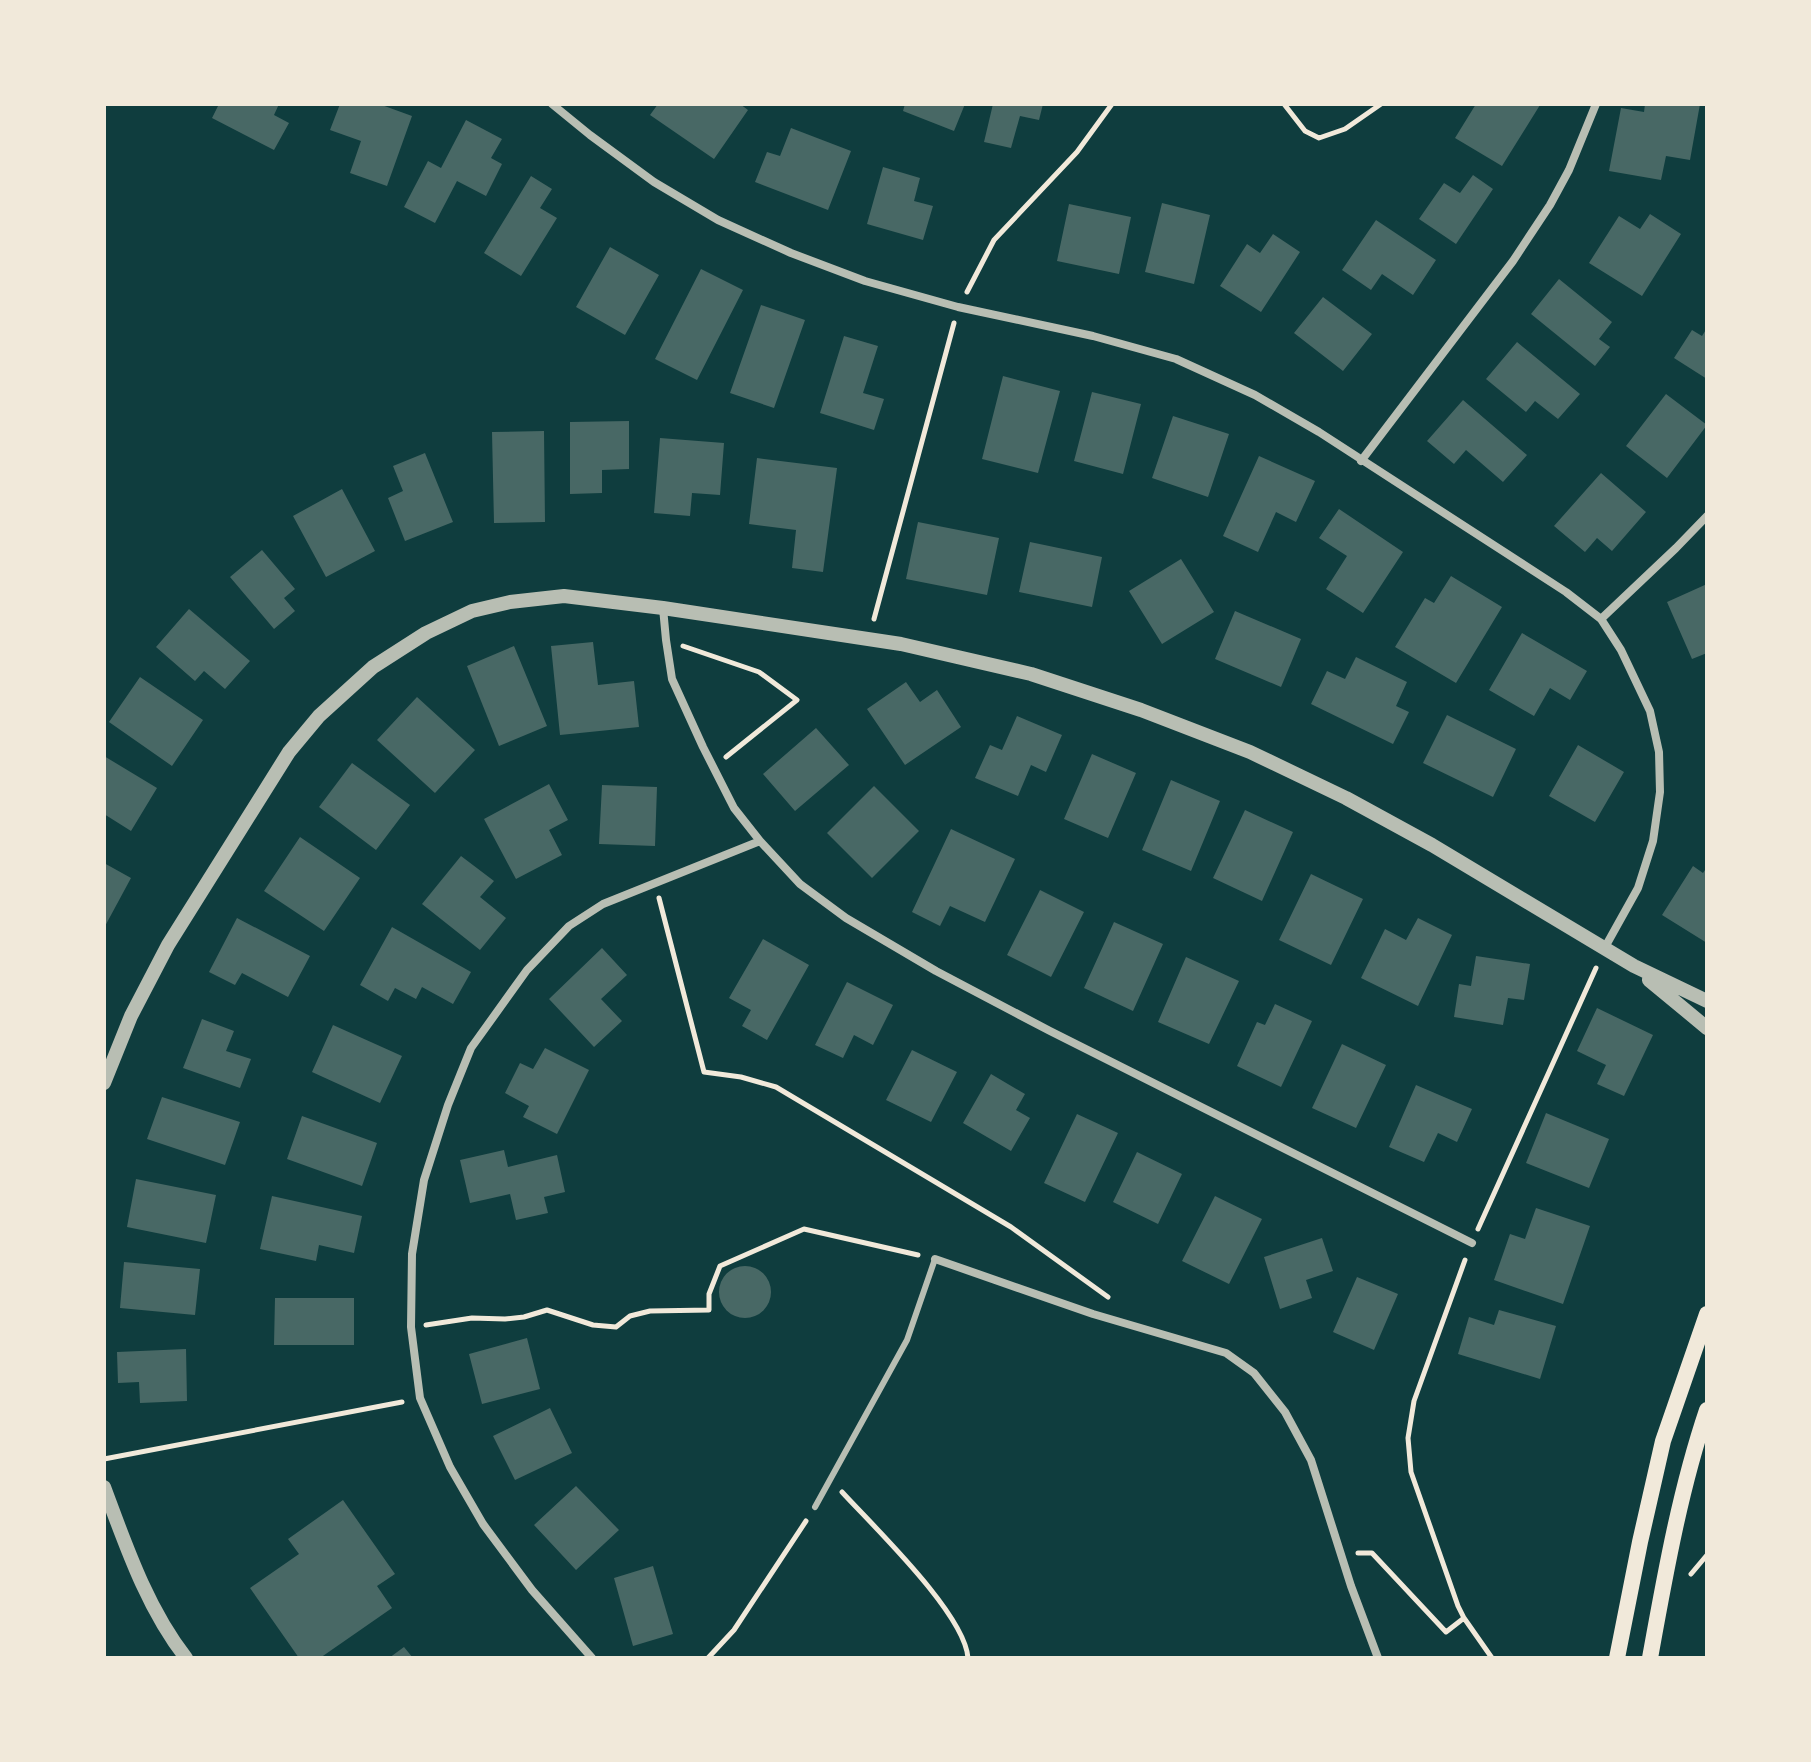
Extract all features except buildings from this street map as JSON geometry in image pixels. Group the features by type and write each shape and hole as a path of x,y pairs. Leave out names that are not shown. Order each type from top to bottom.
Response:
{"main road":[{"path":"1617,1658 1663,1441 1707,1314"},
{"path":"1650,1658 1683,1497 1707,1410"}],"street":[{"path":"552,104 654,182 718,220 791,253 865,281 958,307 1093,336 1176,359 1255,395 1319,432 1566,592 1601,619 1621,650 1650,711 1659,752 1660,792 1653,841 1638,888 1604,949"},
{"path":"1361,461 1513,261 1550,205 1569,170 1596,104"},
{"path":"1601,619 1707,516"},
{"path":"104,1083 131,1016 168,945 289,752 319,716 373,667 426,633 472,611 510,602 564,596 901,644 1031,674 1141,710 1250,752 1346,798 1634,966 1707,1001"},
{"path":"663,608 672,679 713,767 734,808 800,884 834,909 936,971 1472,1243"},
{"path":"592,1658 532,1590 483,1524 450,1467 420,1398 411,1327 412,1254 424,1180 448,1105 471,1048 527,970 569,926 603,904 760,841"},
{"path":"1634,966 1707,1028"},
{"path":"935,1259 1093,1314 1226,1353 1254,1373 1285,1412 1311,1460 1378,1658"},
{"path":"104,1487 134,1567 172,1641 186,1658"}],"lane":[{"path":"815,1507 907,1340 935,1259"}],"path":[{"path":"869,639 958,307 994,240 1077,152 1112,104"},
{"path":"1284,104 1305,131 1319,138 1345,129 1381,104"},
{"path":"666,640 759,672 797,700 713,767"},
{"path":"655,882 704,1072 741,1077 776,1087 1011,1227 1108,1298"},
{"path":"1492,1658 1458,1606 1411,1472 1408,1438 1414,1401 1472,1243 1604,949"},
{"path":"411,1327 472,1318 524,1317 547,1310 593,1325 616,1327 630,1316 650,1311 709,1310 709,1294 720,1266 804,1229 935,1259"},
{"path":"104,1459 420,1398"},
{"path":"830,1480 918,1574 948,1613 968,1647 968,1658"},
{"path":"708,1658 734,1630 815,1507"},
{"path":"1341,1553 1372,1553 1446,1632 1464,1618"}]}
